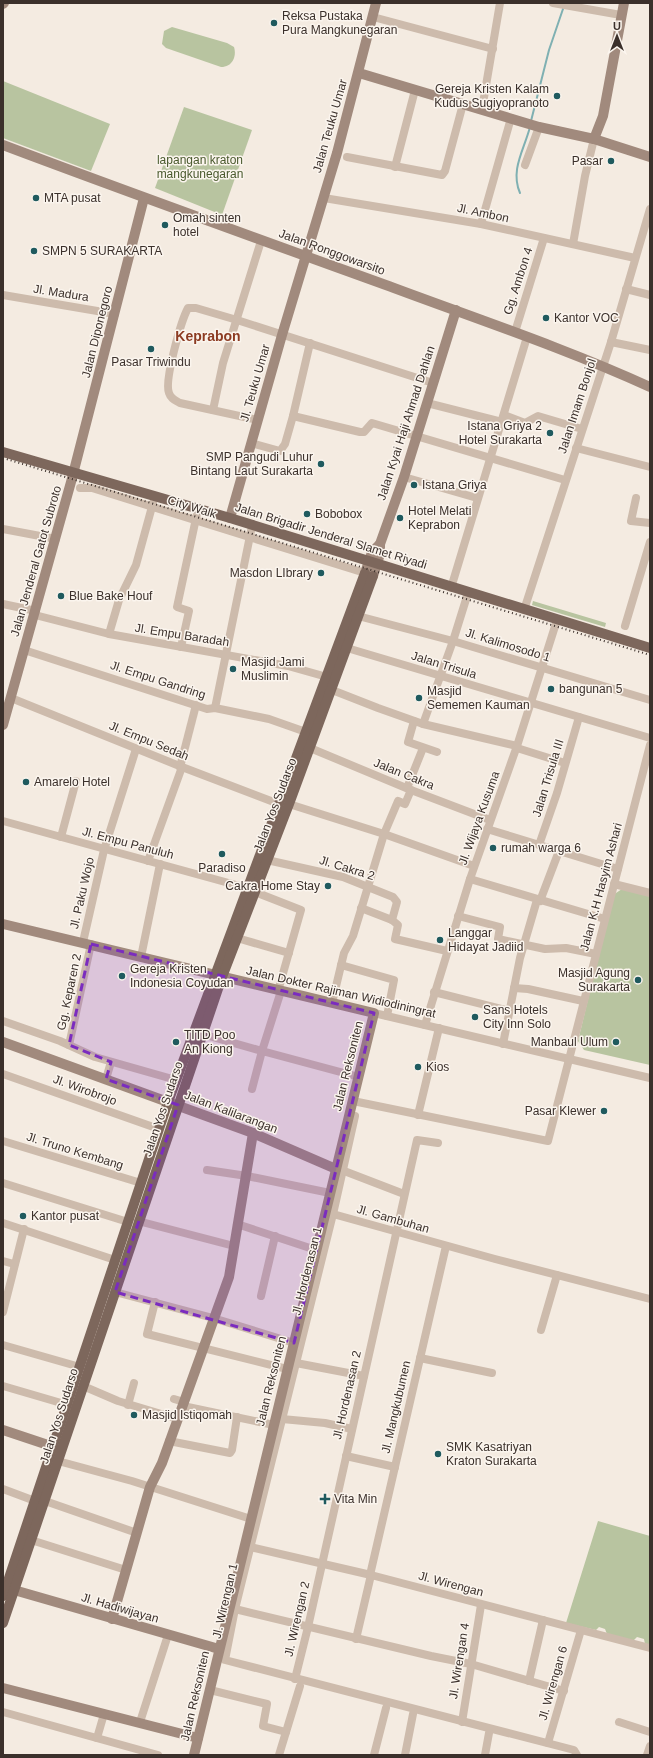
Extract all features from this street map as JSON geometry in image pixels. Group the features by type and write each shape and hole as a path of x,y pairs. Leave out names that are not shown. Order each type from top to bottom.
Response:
{"main road":[{"name":"Jalan Brigadir Jenderal Slamet Riyadi","path":"3,452 230,518 451,588 650,648"},
{"name":"Jalan Yos Sudarso","path":"3,1623 11,1574 40,1501 58,1461 58,1448 68,1405 115,1260 133,1222 173,1103 202,1034 218,976 237,938 251,890 267,860 282,803 310,748 332,690 358,616 369,574"},
{"name":"Jalan Yos Sudarso","path":"11,1574 31,1540 40,1501 58,1448 83,1386 115,1292 133,1222 141,1183 159,1129 173,1103 176,1080 251,890 326,677 369,574"}],"street":[{"name":"Jalan Teuku Umar","path":"306,256 359,73 376,3"},
{"path":"482,109 500,3"},
{"path":"573,244 585,176 594,139 604,110 624,3"},
{"path":"556,4 621,15"},
{"path":"373,17 493,49"},
{"path":"359,73 511,118 594,139 650,157"},
{"path":"396,167 415,90"},
{"path":"347,157 438,175 444,174 463,104"},
{"path":"481,224 489,191 511,118"},
{"path":"525,165 536,125"},
{"name":"Jalan Ronggowarsito","path":"3,145 261,241 456,310 602,365 650,387"},
{"name":"Jalan Diponegoro","path":"74,472 144,198"},
{"name":"Jl. Ambon","path":"324,198 481,224 635,258"},
{"name":"Jalan Imam Bonjol","path":"524,610 602,365 611,342 650,209"},
{"name":"Gg. Ambon 4","path":"514,332 550,239"},
{"path":"213,410 223,363 238,320 261,241"},
{"name":"Jl. Teuku Umar","path":"230,518 306,256"},
{"path":"626,289 650,295"},
{"name":"Jl. Madura","path":"3,295 115,314"},
{"path":"258,420 180,403 171,398 168,391 171,366 180,329 186,311 190,307 238,320 434,382"},
{"name":"Jalan Kyai Haji Ahmad Dahlan","path":"373,563 372,552 380,544 404,477 456,310"},
{"path":"451,588 527,337"},
{"path":"611,342 650,350"},
{"path":"251,444 280,451 285,444 310,343"},
{"path":"426,403 525,423 538,416 582,429"},
{"path":"293,416 360,432 364,432 372,423 565,480"},
{"path":"576,448 650,467"},
{"name":"Jalan Jenderal Gatot Subroto","path":"3,725 74,472"},
{"path":"404,477 477,498"},
{"name":"City Walk","path":"80,488 92,488 369,574"},
{"path":"108,634 119,600 136,565 154,496"},
{"path":"636,498 631,521 650,523"},
{"path":"181,647 189,611 177,607 198,509"},
{"path":"215,708 252,526"},
{"path":"3,530 56,538"},
{"path":"625,626 650,542"},
{"path":"314,557 317,546"},
{"name":"Jalan Yos Sudarso","path":"369,574 373,563"},
{"path":"424,724 468,593"},
{"name":"Jl. Empu Baradah","path":"3,604 108,634 288,666 326,677"},
{"name":"Jl. Kalimosodo 1","path":"358,616 453,641 542,669 650,700"},
{"name":"Jl. Wijaya Kusuma","path":"425,1025 474,866 517,747 557,620"},
{"name":"Jalan Trisula","path":"347,648 650,738"},
{"name":"Jl. Empu Gandring","path":"24,650 148,688 196,705 210,709 215,708 269,719 306,732"},
{"path":"332,690 414,721 517,747 566,762"},
{"name":"Jl. Empu Sedah","path":"11,698 181,767 282,803 384,834 474,866"},
{"path":"148,861 181,767 196,705"},
{"name":"Jalan Trisula III","path":"539,845 579,717"},
{"path":"414,721 408,740 423,748 437,752"},
{"name":"Jalan K.H Hasyim Ashari","path":"418,1114 548,1141 650,745"},
{"name":"Jalan Cakra","path":"310,748 409,789 490,820"},
{"path":"332,1003 344,953 353,936 384,834 398,801 404,804 423,748"},
{"name":"Jl. Paku Wojo","path":"87,943 104,850 136,749"},
{"path":"61,837 76,781"},
{"name":"Jl. Empu Panuluh","path":"3,821 251,890 301,910 289,953"},
{"path":"487,829 618,870"},
{"path":"503,1044 524,944 559,851"},
{"name":"Jl. Cakra 2","path":"267,860 318,871 368,885 396,898 397,903 392,920"},
{"path":"140,956 160,864"},
{"path":"470,879 539,901 605,919"},
{"path":"614,884 650,893"},
{"path":"361,908 392,920 398,926 395,939 447,950"},
{"path":"458,916 501,924 498,938 545,949 566,948 596,954"},
{"name":"Jalan Dokter Rajiman Widiodiningrat","path":"3,924 650,1078"},
{"path":"237,938 289,953 280,991 252,1089"},
{"name":"Gg. Keparen 2","path":"69,1045 87,943"},
{"path":"341,966 394,980 387,1016"},
{"path":"514,988 528,989 583,1002"},
{"path":"434,992 510,1011"},
{"name":"Jalan Reksoniten","path":"194,1755 210,1690 220,1662 219,1649 247,1547 251,1519 330,1193 339,1170 353,1101 374,1013"},
{"path":"3,1021 111,1062 176,1080"},
{"path":"353,1101 418,1114 439,1028"},
{"path":"202,1034 359,1077"},
{"name":"Jalan Kalilarangan","path":"3,1042 254,1133 339,1170"},
{"path":"106,1079 111,1062"},
{"name":"Jl. Wirobrojo","path":"3,1074 159,1129"},
{"name":"Jl. Hordenasan 1","path":"247,1547 296,1363 333,1214 339,1170 355,1116"},
{"path":"112,1619 150,1488 162,1463 184,1404 202,1348 227,1282 254,1133"},
{"name":"Jl. Hordenasan 2","path":"322,1563 417,1140 438,1143"},
{"name":"Jl. Truno Kembang","path":"3,1141 141,1183"},
{"path":"206,1170 247,1176 330,1193"},
{"path":"339,1170 404,1194"},
{"path":"3,1182 133,1222 234,1246"},
{"name":"Jl. Gambuhan","path":"333,1214 446,1246 650,1300"},
{"path":"3,1223 115,1260"},
{"path":"237,1224 316,1250"},
{"path":"3,1312 4,1300 24,1229"},
{"path":"261,1296 275,1236"},
{"name":"Jl. Mangkubumen","path":"356,1639 446,1246"},
{"path":"3,1261 14,1264"},
{"path":"541,1330 557,1275"},
{"path":"115,1292 213,1318 294,1343"},
{"path":"155,1302 147,1334 287,1369"},
{"path":"3,1345 80,1367"},
{"path":"420,1358 492,1374"},
{"path":"296,1363 364,1376"},
{"path":"128,1405 134,1383"},
{"path":"3,1386 68,1405"},
{"path":"83,1386 128,1405 178,1419"},
{"path":"174,1399 184,1404 274,1425"},
{"path":"169,1441 232,1452 237,1417"},
{"path":"282,1418 319,1422 352,1429"},
{"path":"3,1430 58,1448"},
{"path":"346,1456 395,1467"},
{"path":"58,1461 251,1519"},
{"path":"3,1489 137,1533"},
{"path":"31,1540 126,1570"},
{"name":"Jl. Wirengan","path":"247,1547 371,1575 650,1648"},
{"name":"Jl. Wirengan 1","path":"220,1662 235,1609 247,1547"},
{"name":"Jl. Wirengan 2","path":"280,1755 322,1563"},
{"name":"Jl. Hadiwijayan","path":"8,1591 219,1649"},
{"name":"Jl. Wirengan 4","path":"462,1722 481,1605"},
{"path":"235,1609 356,1639 471,1664 564,1691"},
{"path":"529,1681 543,1620"},
{"name":"Jl. Wirengan 6","path":"548,1743 582,1630"},
{"path":"140,1722 168,1635"},
{"path":"220,1662 548,1743 574,1750 577,1755"},
{"path":"297,1682 386,1708 561,1751"},
{"path":"3,1688 198,1738"},
{"path":"210,1690 267,1704 264,1726 286,1732"},
{"path":"374,1755 386,1708"},
{"path":"3,1712 97,1738 130,1752 158,1755"},
{"path":"97,1738 104,1714"},
{"path":"405,1755 413,1714"},
{"path":"618,1722 650,1732"},
{"path":"485,1755 489,1733"},
{"path":"647,1755 650,1746"}],"highlighted area":[{"path":"91,944 374,1013 294,1343 115,1292 178,1105 106,1079 111,1062 69,1045"}],"green space":[{"path":"172,27 227,43 234,47 235,54 233,61 225,67 221,67 166,48 162,44 164,31"},
{"path":"3,81 110,124 91,171 3,138"},
{"name":"lapangan kraton mangkunegaran","path":"184,107 252,130 222,215 155,188"},
{"path":"533,601 606,623 605,627 532,605"},
{"path":"625,887 650,894 650,1065 584,1050 578,1041 613,895"},
{"path":"598,1521 650,1536 650,1645 645,1644 644,1639 637,1637 633,1641 607,1634 605,1629 599,1627 596,1630 566,1623"}],"waterway":[{"path":"531,121 549,50 564,6"},
{"path":"520,193 517,185 517,168 530,127"}],"railway":[{"path":"3,458 650,655"}],"place":[{"name":"Reksa Pustaka Pura Mangkunegaran","path":"274,23"},
{"name":"Gereja Kristen Kalam Kudus Sugiyopranoto","path":"557,96"},
{"name":"Pasar","path":"611,161"},
{"name":"MTA pusat","path":"36,198"},
{"name":"Omah sinten hotel","path":"165,225"},
{"name":"SMPN 5 SURAKARTA","path":"34,251"},
{"name":"Kantor VOC","path":"546,318"},
{"name":"Pasar Triwindu","path":"151,349"},
{"name":"Istana Griya 2 Hotel Surakarta","path":"550,433"},
{"name":"SMP Pangudi Luhur Bintang Laut Surakarta","path":"321,464"},
{"name":"Istana Griya","path":"414,485"},
{"name":"Bobobox","path":"307,514"},
{"name":"Hotel Melati Keprabon","path":"400,518"},
{"name":"Masdon LIbrary","path":"321,573"},
{"name":"Blue Bake Houf","path":"61,596"},
{"name":"Masjid Jami Muslimin","path":"233,669"},
{"name":"bangunan 5","path":"551,689"},
{"name":"Masjid Sememen Kauman","path":"419,698"},
{"name":"Amarelo Hotel","path":"26,782"},
{"name":"rumah warga 6","path":"493,848"},
{"name":"Paradiso","path":"222,854"},
{"name":"Cakra Home Stay","path":"328,886"},
{"name":"Langgar Hidayat Jadiid","path":"440,940"},
{"name":"Gereja Kristen Indonesia Coyudan","path":"122,976"},
{"name":"Masjid Agung Surakarta","path":"638,980"},
{"name":"Sans Hotels City Inn Solo","path":"475,1017"},
{"name":"TITD Poo An Kiong","path":"176,1042"},
{"name":"Manbaul Ulum","path":"616,1042"},
{"name":"Kios","path":"418,1067"},
{"name":"Pasar Klewer","path":"604,1111"},
{"name":"Kantor pusat","path":"23,1216"},
{"name":"Masjid Istiqomah","path":"134,1415"},
{"name":"SMK Kasatriyan Kraton Surakarta","path":"438,1454"},
{"name":"Vita Min","path":"325,1499"}],"district":[{"name":"Keprabon","path":"208,336"}]}
